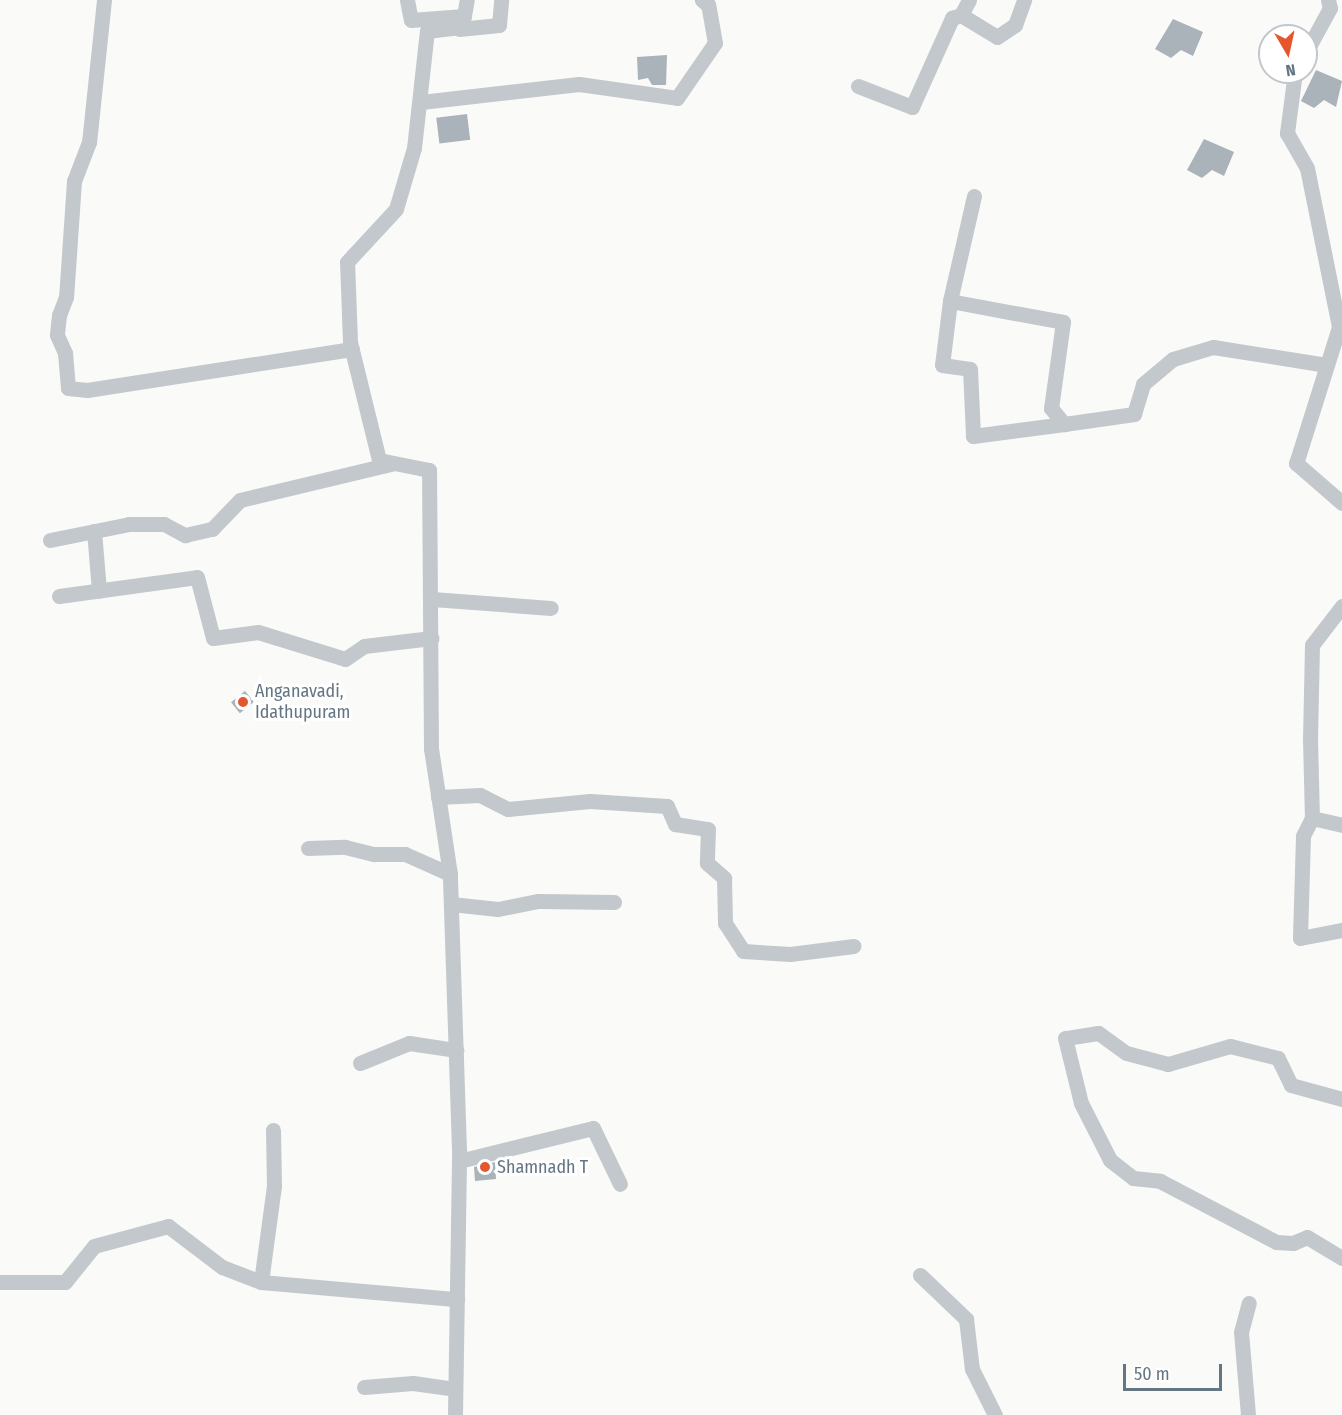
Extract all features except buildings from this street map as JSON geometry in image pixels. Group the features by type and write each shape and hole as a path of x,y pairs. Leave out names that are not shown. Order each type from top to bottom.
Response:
{"street":[{"path":"104,0 89,142 74,181 66,297 59,315 57,335 65,353 68,388 87,390 352,350"},
{"path":"407,0 411,20 499,25 501,0"},
{"path":"461,23 467,0"},
{"path":"421,102 579,84 677,98 715,43 708,5 702,0"},
{"path":"858,86 912,107 952,18 961,15 969,0"},
{"path":"961,15 997,37 1016,25 1024,0"},
{"path":"1318,30 1330,8 1328,0"},
{"path":"455,1415 459,1161 456,1050 450,874 431,749 432,599 429,470 379,460 352,350 347,262 396,209 414,148 421,102 427,31 461,23"},
{"path":"1293,84 1287,134 1306,168 1339,327 1296,463 1342,503"},
{"path":"974,196 950,301 942,365 970,369 973,436 1134,414 1143,384 1173,359 1213,347 1327,365"},
{"path":"950,301 1063,322 1051,408 1064,424"},
{"path":"50,540 129,524 164,524 185,535 212,529 240,500 394,463"},
{"path":"94,531 99,591"},
{"path":"59,596 197,577 213,638 258,632 345,659 364,646 432,638"},
{"path":"432,599 551,608"},
{"path":"1342,606 1312,645 1312,818 1302,836 1300,938 1342,930"},
{"path":"438,797 480,795 508,809 590,801 667,806 675,824 708,829 707,863 724,878 725,923 743,951 790,954 853,946"},
{"path":"1312,818 1342,825"},
{"path":"308,848 345,847 374,854 405,854 450,874"},
{"path":"451,904 498,909 538,901 614,902"},
{"path":"1342,1099 1291,1085 1278,1058 1230,1046 1168,1064 1126,1053 1098,1033 1065,1038 1081,1103 1110,1161 1133,1178 1160,1181 1276,1242 1293,1243 1307,1238 1342,1258"},
{"path":"360,1063 409,1043 456,1050"},
{"path":"459,1161 593,1128 620,1184"},
{"path":"261,1282 274,1186 273,1130"},
{"path":"0,1282 65,1282 94,1246 168,1226 222,1267 261,1282 457,1299"},
{"path":"920,1275 966,1319 972,1369 995,1415"},
{"path":"1248,1415 1241,1341 1249,1302"},
{"path":"364,1388 413,1383 455,1389"}],"place":[{"name":"Anganavadi, Idathupuram","path":"243,702"},
{"name":"Shamnadh T","path":"485,1167"}]}
